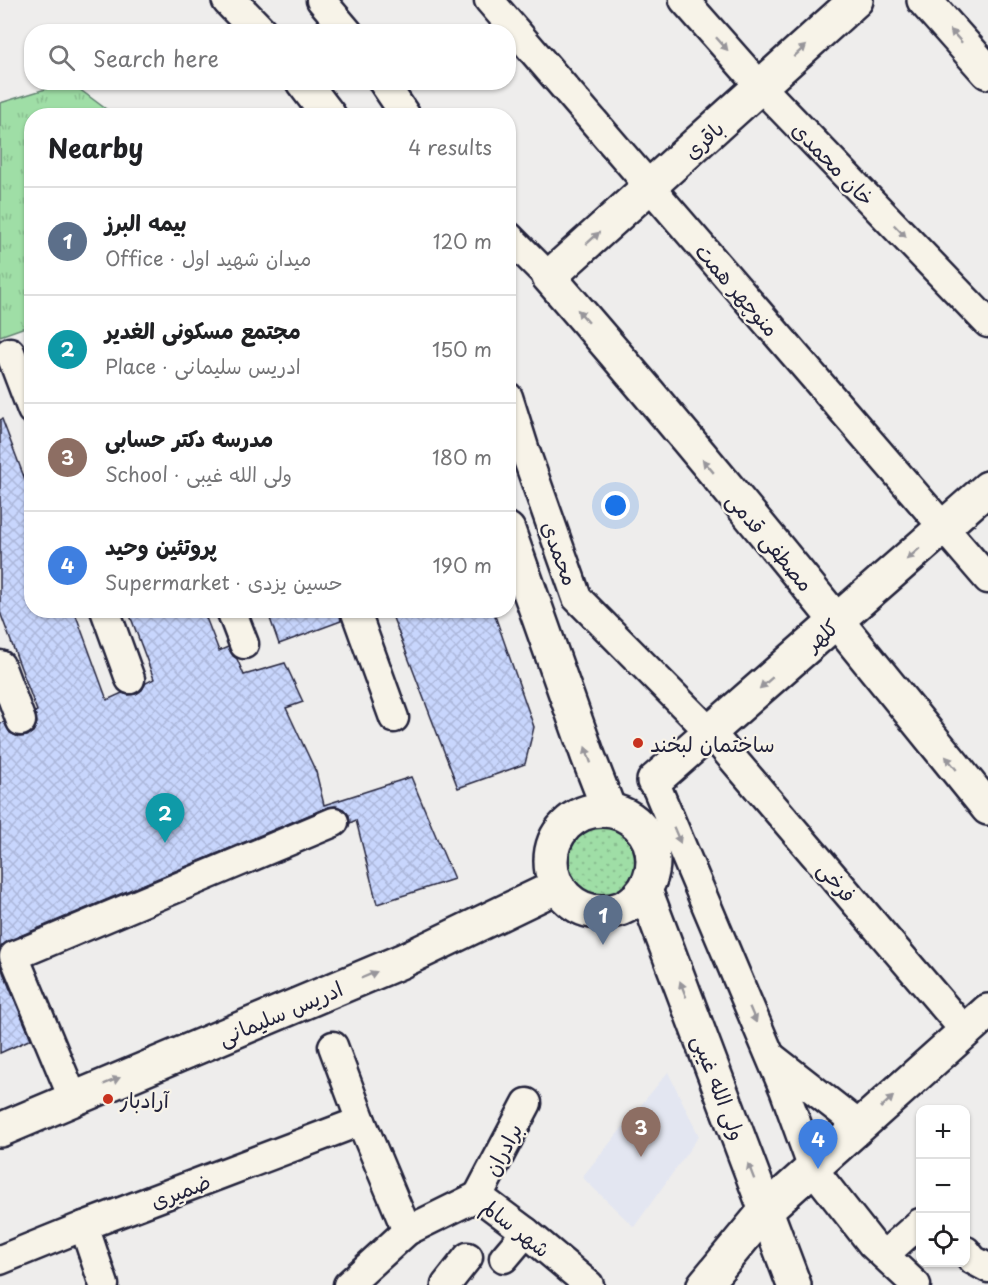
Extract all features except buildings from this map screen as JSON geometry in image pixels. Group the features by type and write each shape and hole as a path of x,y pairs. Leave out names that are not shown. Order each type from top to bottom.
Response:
{"street":[{"path":"229,0 252,24"},
{"path":"321,0 341,24"},
{"name":"منوچهر همت","path":"489,0 510,24"},
{"name":"خان محمدی","path":"684,0 760,87 988,323"},
{"name":"باقری","path":"549,277 856,0"},
{"path":"924,0 988,72"},
{"name":"منوچهر همت","path":"516,31 988,579"},
{"path":"309,90 323,108"},
{"path":"388,90 401,108"},
{"path":"516,244 549,277"},
{"name":"مصطفی قدمی","path":"549,277 837,621 988,808"},
{"path":"14,351 24,384"},
{"name":"محمدی","path":"516,422 577,598 710,732"},
{"name":"کلهر","path":"654,781 988,488"},
{"path":"516,553 609,810"},
{"path":"108,618 130,680"},
{"path":"234,618 244,644"},
{"path":"358,618 394,718"},
{"path":"0,666 21,721"},
{"name":"فرخی","path":"710,732 977,1021"},
{"path":"654,781 771,1057 813,1169 872,1244 916,1285"},
{"path":"593,810 609,810 625,815 639,825 649,839 654,856 652,873 645,890 633,902 618,910 601,912 584,909 568,900 558,886 552,871 551,855 556,839 565,826 578,816 593,810"},
{"path":"73,1098 14,957 334,822"},
{"name":"ادریس سلیمانی","path":"0,1130 402,961 558,886"},
{"name":"ولی الله غیبی","path":"645,890 794,1285"},
{"path":"704,1285 766,1210 977,1021"},
{"path":"333,1046 361,1121 407,1231 354,1283"},
{"path":"771,1057 860,1126"},
{"name":"برادران","path":"478,1196 527,1103"},
{"name":"ضمیری","path":"0,1260 361,1121"},
{"name":"شهر سالم","path":"407,1231 478,1196 526,1232 589,1285"},
{"path":"84,1226 104,1285"},
{"path":"884,1255 916,1227"},
{"path":"504,1258 526,1232"},
{"path":"970,1256 988,1268"},
{"path":"446,1285 468,1257"}],"shaded area":[{"path":"668,1072 699,1136 634,1227 582,1177"}],"green space":[{"path":"42,90 80,90 105,108 24,108 24,327 0,336 0,103"},
{"path":"604,823 618,826 630,834 638,846 641,860 638,874 630,886 618,894 604,897 590,894 578,886 570,874 567,860 570,846 578,834 590,826"}],"place":[{"name":"ساختمان لبخند","path":"638,743"},
{"name":"مجتمع مسکونی الغدیر","path":"165,843"},
{"name":"بیمه البرز","path":"603,945"},
{"name":"آرادبار","path":"108,1099"},
{"name":"مدرسه دکتر حسابی","path":"641,1157"},
{"name":"پروتئین وحید","path":"818,1169"}]}
